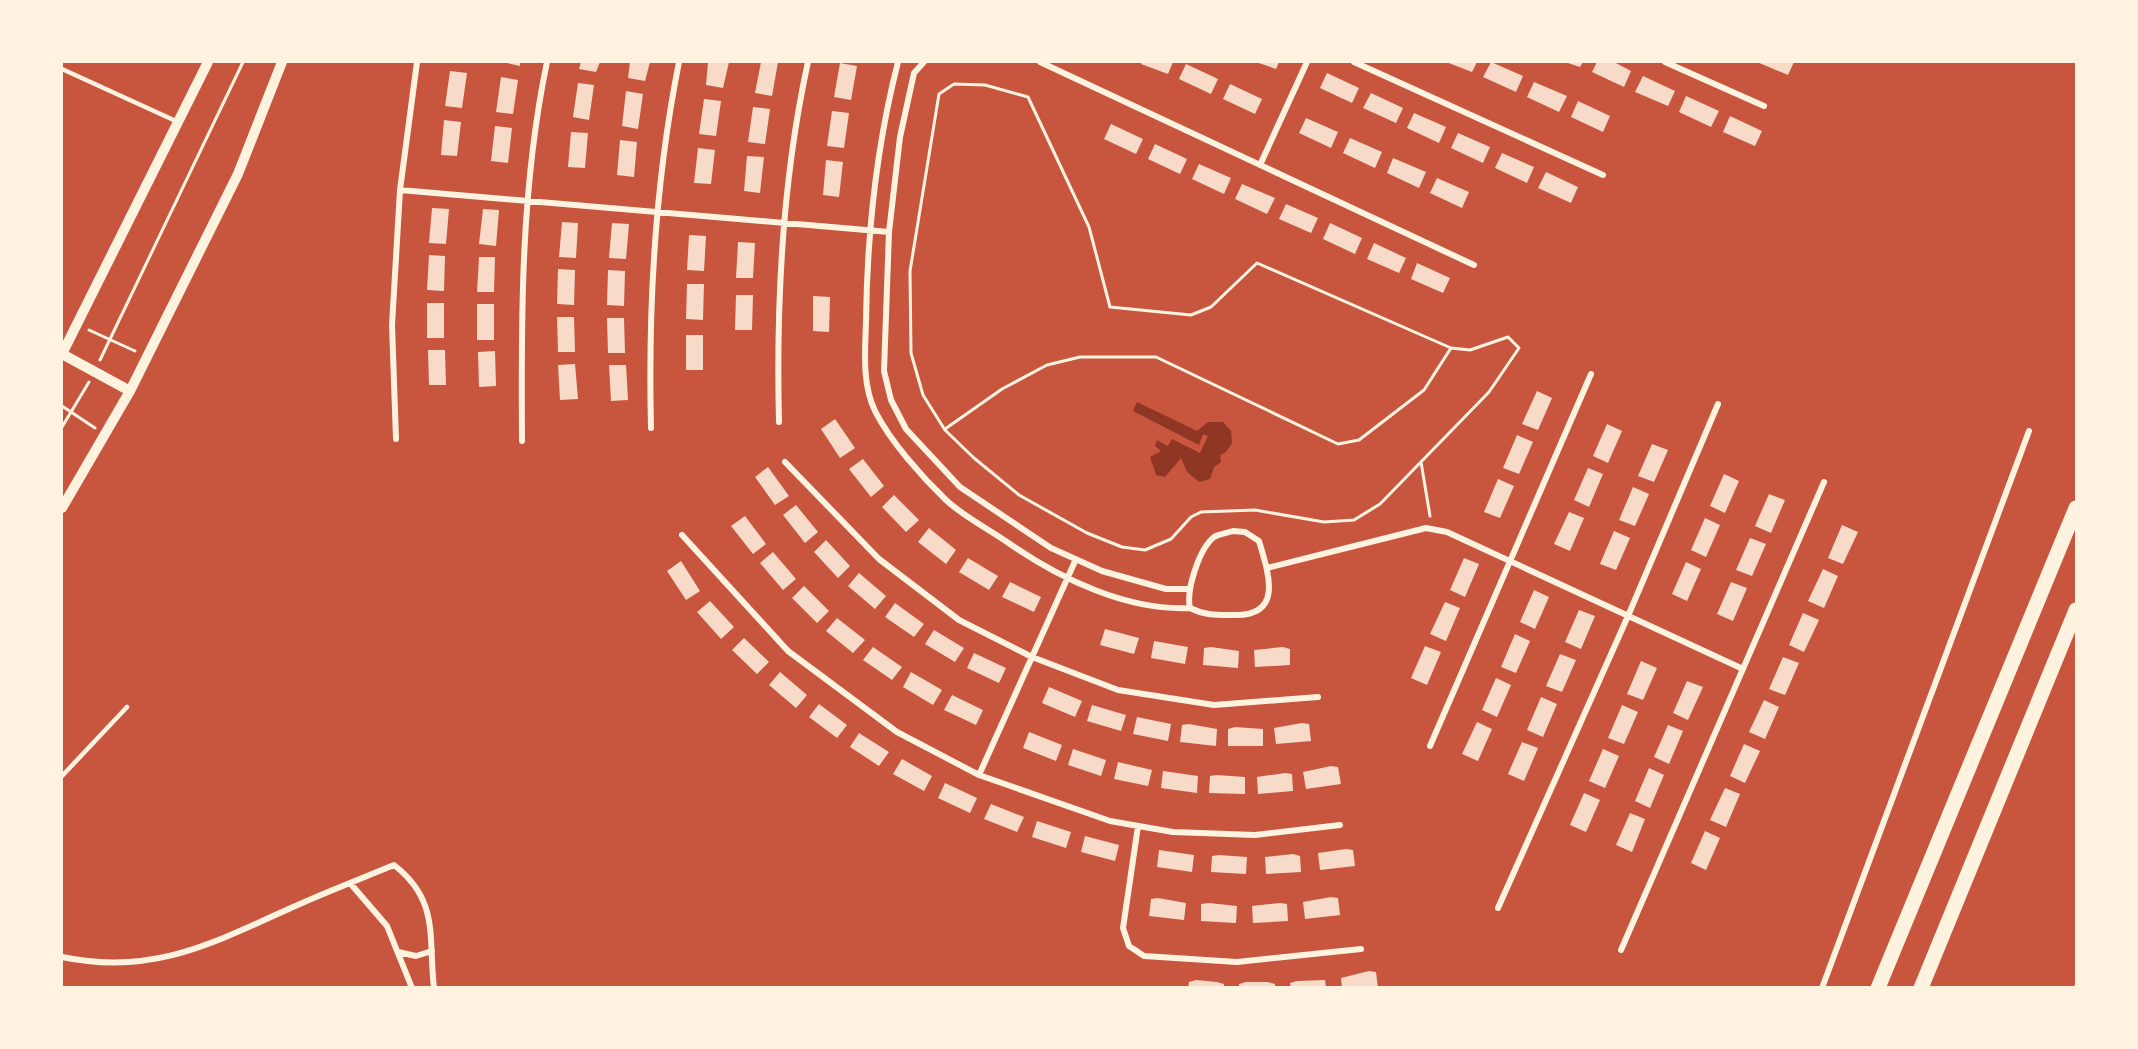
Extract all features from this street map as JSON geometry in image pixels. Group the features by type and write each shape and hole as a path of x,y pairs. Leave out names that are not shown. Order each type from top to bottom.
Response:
{"highway":[{"path":"1878,987 2076,508"},
{"path":"1921,987 2076,610"}],"street":[{"path":"130,391 62,354 208,62"},
{"path":"62,508 130,391 237,174 282,62"},
{"path":"396,439 392,325 400,190 417,62"},
{"path":"522,441 521,331 527,201 548,62"},
{"path":"651,428 649,329 657,213 679,62"},
{"path":"779,422 777,327 784,223 798,104 808,62"},
{"path":"898,62 881,136 869,231 865,376 874,410 892,439 946,500 1043,566 1095,590 1167,609 1190,608 1206,615 1252,615 1265,606 1269,591 1267,568 1259,541 1245,532 1233,531 1216,536 1207,545 1188,589 1190,608"},
{"path":"924,62 914,73 900,137 889,232 884,371 891,400 906,429 960,488 1051,548 1102,570 1166,589 1188,589"},
{"path":"1040,62 1474,265"},
{"path":"1260,165 1307,62"},
{"path":"1354,62 1603,175"},
{"path":"1665,62 1764,106"},
{"path":"400,190 889,232"},
{"path":"1430,746 1591,374"},
{"path":"1498,908 1628,616 1718,404"},
{"path":"1822,987 2029,431"},
{"path":"785,462 879,559 959,620 1032,657 1118,690 1214,705 1318,698"},
{"path":"1621,950 1824,482"},
{"path":"1267,568 1426,528 1447,532 1743,669"},
{"path":"682,536 788,651 897,732 979,775 1110,821 1173,832 1255,835 1340,825"},
{"path":"979,775 1076,559"},
{"path":"1138,826 1123,928 1129,946 1144,956 1237,962 1361,949"},
{"path":"62,957 122,962 172,956 223,940 394,865 413,882 426,905 432,928 434,987"},
{"path":"351,882 387,926 412,987"},
{"path":"398,952 416,956 432,951"}],"lane":[{"path":"62,69 178,122"},
{"path":"62,776 127,707"}],"path":[{"path":"62,427 95,372 243,62"},
{"path":"954,84 985,85 1028,97 1089,227 1110,307 1191,315 1211,307 1257,263 1451,348 1470,350 1508,338 1519,348 1489,392 1380,504 1354,520 1324,522 1254,510 1201,512 1191,517 1171,539 1145,550 1122,547 1087,533 1019,495 945,430 923,395 911,352 910,271 939,94 954,84"},
{"path":"77,324 147,356"},
{"path":"945,430 1002,389 1047,365 1080,357 1156,357 1338,444 1359,440 1424,390 1451,348"},
{"path":"62,406 104,435"},
{"path":"1421,462 1424,491 1434,530"}],"shaded area":[{"path":"1137,402 1197,431 1208,422 1223,422 1231,431 1232,443 1226,452 1220,455 1221,462 1214,467 1210,479 1199,482 1187,472 1181,458 1165,477 1156,475 1150,457 1161,451 1155,446 1157,440 1168,446 1172,439 1200,453 1208,436 1203,434 1199,445 1133,411"}],"building":[{"path":"503,62 520,62 520,66"},
{"path":"581,62 600,62 596,72 579,69"},
{"path":"630,62 650,62 645,81 628,78"},
{"path":"708,62 729,62 723,88 706,85"},
{"path":"761,62 778,62 772,96 755,93"},
{"path":"1142,62 1173,62 1168,74 1141,64"},
{"path":"1256,62 1279,62 1276,69"},
{"path":"1446,62 1477,62 1472,72"},
{"path":"1491,62 1523,76 1516,92 1483,77"},
{"path":"1565,62 1583,62 1580,67"},
{"path":"1597,62 1614,62 1631,71 1624,87 1592,72"},
{"path":"1757,62 1794,62 1788,75"},
{"path":"840,63 857,66 851,100 834,97"},
{"path":"1186,64 1218,79 1211,94 1179,79"},
{"path":"450,71 467,73 462,108 445,106"},
{"path":"1327,73 1359,88 1352,103 1320,88"},
{"path":"1643,76 1675,91 1668,106 1635,92"},
{"path":"501,77 518,80 513,114 496,112"},
{"path":"1534,82 1567,96 1559,112 1527,97"},
{"path":"578,83 594,85 589,120 573,117"},
{"path":"1230,84 1262,99 1255,114 1223,99"},
{"path":"626,91 643,94 638,129 622,126"},
{"path":"1371,93 1403,108 1396,123 1363,108"},
{"path":"1686,96 1719,111 1711,127 1679,112"},
{"path":"704,99 721,101 716,136 699,134"},
{"path":"1578,101 1610,116 1603,132 1571,117"},
{"path":"753,107 770,109 765,144 748,142"},
{"path":"832,111 849,113 844,148 827,146"},
{"path":"1414,113 1446,127 1439,143 1407,128"},
{"path":"1730,116 1762,131 1755,146 1723,132"},
{"path":"1306,118 1338,132 1331,148 1299,133"},
{"path":"444,120 461,122 457,156 441,155"},
{"path":"1111,124 1143,139 1136,154 1104,139"},
{"path":"495,126 512,128 508,163 491,161"},
{"path":"571,132 588,133 585,168 568,167"},
{"path":"1458,133 1490,147 1483,163 1451,148"},
{"path":"1350,138 1382,152 1375,168 1343,153"},
{"path":"620,140 637,142 634,177 617,175"},
{"path":"1155,144 1187,159 1180,174 1148,159"},
{"path":"698,148 715,150 711,184 694,183"},
{"path":"1502,153 1534,167 1527,183 1495,168"},
{"path":"747,156 764,157 760,193 744,191"},
{"path":"1393,158 1426,172 1419,188 1387,173"},
{"path":"826,160 843,162 839,197 823,195"},
{"path":"1199,164 1231,178 1224,194 1192,179"},
{"path":"1546,172 1578,187 1571,203 1538,188"},
{"path":"1437,178 1469,192 1462,208 1430,193"},
{"path":"1242,184 1275,198 1267,214 1235,199"},
{"path":"1286,204 1318,218 1311,233 1279,219"},
{"path":"432,208 449,209 446,244 429,243"},
{"path":"483,209 499,210 496,246 479,244"},
{"path":"562,222 578,223 576,258 559,257"},
{"path":"612,223 629,224 626,259 609,258"},
{"path":"1330,223 1362,238 1355,254 1323,239"},
{"path":"689,235 706,236 704,271 687,270"},
{"path":"738,242 755,243 753,278 736,278"},
{"path":"1374,243 1406,258 1399,273 1367,259"},
{"path":"429,255 445,256 444,291 427,290"},
{"path":"479,257 495,257 494,292 477,292"},
{"path":"1417,263 1450,278 1443,293 1411,279"},
{"path":"558,269 575,270 574,305 557,304"},
{"path":"608,270 625,271 624,306 607,305"},
{"path":"687,284 704,284 703,320 686,319"},
{"path":"736,295 753,295 752,330 735,330"},
{"path":"813,296 830,297 829,332 813,331"},
{"path":"427,303 444,303 444,338 427,338"},
{"path":"477,304 494,304 494,340 477,340"},
{"path":"557,317 574,317 575,352 558,352"},
{"path":"607,318 624,318 625,353 608,353"},
{"path":"686,335 703,335 703,370 686,370"},
{"path":"428,350 445,350 446,385 429,385"},
{"path":"495,351 496,386 479,387 478,352"},
{"path":"575,364 578,399 560,400 558,365"},
{"path":"609,365 626,365 628,400 611,401"},
{"path":"1537,391 1552,398 1538,430 1522,424"},
{"path":"835,419 855,448 840,458 821,429"},
{"path":"1607,424 1622,431 1608,463 1593,456"},
{"path":"1517,435 1533,442 1519,474 1503,468"},
{"path":"1652,444 1668,450 1654,482 1638,476"},
{"path":"863,459 884,486 871,497 849,469"},
{"path":"768,467 789,496 775,505 755,477"},
{"path":"1588,468 1603,474 1589,507 1574,500"},
{"path":"1724,474 1739,481 1725,513 1710,506"},
{"path":"1498,479 1514,486 1500,518 1484,512"},
{"path":"1633,487 1649,494 1635,526 1619,520"},
{"path":"1769,494 1785,500 1771,533 1755,526"},
{"path":"894,495 919,520 906,532 882,507"},
{"path":"796,505 818,532 805,543 783,515"},
{"path":"1569,512 1584,518 1570,551 1554,544"},
{"path":"745,516 766,544 753,554 731,526"},
{"path":"1705,518 1720,525 1706,557 1691,550"},
{"path":"1842,525 1858,532 1843,564 1828,558"},
{"path":"929,528 956,550 946,564 918,542"},
{"path":"1614,531 1630,538 1616,570 1600,564"},
{"path":"1750,538 1766,544 1752,576 1736,570"},
{"path":"826,540 850,566 838,578 814,552"},
{"path":"773,552 796,579 783,590 760,563"},
{"path":"968,558 998,576 989,590 959,572"},
{"path":"1464,558 1479,564 1465,597 1450,590"},
{"path":"681,561 700,591 686,600 667,571"},
{"path":"1686,562 1701,569 1687,601 1672,594"},
{"path":"1823,569 1838,576 1824,608 1808,601"},
{"path":"859,573 886,596 875,609 848,586"},
{"path":"1010,582 1041,597 1034,612 1002,597"},
{"path":"1731,582 1747,588 1733,621 1717,614"},
{"path":"804,586 829,611 817,623 792,598"},
{"path":"1534,590 1549,597 1535,629 1520,622"},
{"path":"710,601 734,627 721,639 697,612"},
{"path":"1445,602 1460,608 1446,641 1430,634"},
{"path":"895,603 924,624 914,637 885,617"},
{"path":"1579,610 1595,616 1581,649 1565,642"},
{"path":"1803,613 1819,620 1804,652 1789,645"},
{"path":"837,618 865,640 853,653 826,631"},
{"path":"1105,629 1139,638 1134,654 1100,645"},
{"path":"934,630 964,648 955,662 925,644"},
{"path":"1515,634 1530,641 1516,673 1501,667"},
{"path":"744,638 769,662 757,674 732,650"},
{"path":"1154,641 1188,647 1185,664 1151,658"},
{"path":"1425,646 1441,652 1427,685 1411,678"},
{"path":"873,647 902,667 892,680 863,660"},
{"path":"1283,647 1290,649 1290,665 1255,667 1254,650"},
{"path":"1204,648 1239,651 1238,668 1203,665"},
{"path":"974,653 1006,668 999,683 967,668"},
{"path":"1560,654 1576,660 1562,692 1546,686"},
{"path":"1783,657 1799,663 1785,695 1769,689"},
{"path":"1641,661 1657,668 1643,700 1627,694"},
{"path":"780,672 807,695 796,708 769,685"},
{"path":"911,672 942,690 933,705 903,687"},
{"path":"1496,678 1511,685 1497,717 1482,710"},
{"path":"1687,681 1703,687 1688,720 1673,713"},
{"path":"1049,687 1082,701 1075,717 1042,703"},
{"path":"952,695 983,710 976,725 944,710"},
{"path":"1541,697 1557,704 1543,737 1527,730"},
{"path":"1764,700 1779,707 1765,739 1749,732"},
{"path":"819,704 847,725 837,738 809,717"},
{"path":"1092,705 1126,715 1121,731 1087,721"},
{"path":"1622,705 1638,712 1624,744 1608,738"},
{"path":"1137,717 1171,724 1168,741 1133,734"},
{"path":"1477,722 1492,729 1478,761 1462,754"},
{"path":"1309,724 1311,741 1276,744 1274,728"},
{"path":"1182,725 1217,729 1216,746 1180,742"},
{"path":"1668,725 1683,731 1669,764 1654,757"},
{"path":"1235,727 1263,729 1263,746 1228,746 1228,729"},
{"path":"1029,732 1062,745 1056,761 1023,748"},
{"path":"859,733 889,752 879,766 850,747"},
{"path":"1522,742 1538,748 1524,781 1508,774"},
{"path":"1744,744 1760,751 1745,783 1730,776"},
{"path":"1073,749 1106,760 1101,776 1068,765"},
{"path":"1603,749 1619,756 1605,788 1589,781"},
{"path":"902,759 932,776 924,791 893,774"},
{"path":"1118,762 1152,770 1148,786 1114,779"},
{"path":"1331,766 1338,767 1341,784 1306,789 1303,772"},
{"path":"1649,768 1664,775 1650,808 1635,801"},
{"path":"1163,771 1198,776 1197,793 1161,788"},
{"path":"1292,774 1293,791 1258,794 1257,777"},
{"path":"1210,776 1245,777 1245,794 1209,793"},
{"path":"945,783 977,798 970,813 938,798"},
{"path":"1725,788 1740,794 1726,827 1710,820"},
{"path":"1584,793 1600,800 1586,832 1570,825"},
{"path":"991,804 1024,817 1017,832 984,819"},
{"path":"1630,813 1645,819 1632,852 1616,845"},
{"path":"1037,821 1071,832 1066,848 1032,837"},
{"path":"1705,831 1720,838 1706,870 1691,863"},
{"path":"1085,836 1119,845 1115,861 1081,852"},
{"path":"1159,850 1194,855 1192,872 1157,867"},
{"path":"1353,850 1355,866 1320,870 1318,853"},
{"path":"1293,854 1300,856 1301,872 1266,874 1265,857"},
{"path":"1212,856 1247,857 1246,874 1211,872"},
{"path":"1338,898 1340,915 1305,919 1303,902"},
{"path":"1151,899 1186,903 1184,920 1149,916"},
{"path":"1201,904 1237,906 1236,923 1201,921"},
{"path":"1287,904 1288,921 1253,923 1252,906"},
{"path":"1369,971 1376,972 1378,988 1342,988 1341,978"},
{"path":"1196,980 1224,984 1224,988 1188,988 1189,982"},
{"path":"1325,980 1326,988 1291,988 1290,983 1297,981"},
{"path":"1268,982 1275,984 1275,988 1239,988 1239,984"}]}
